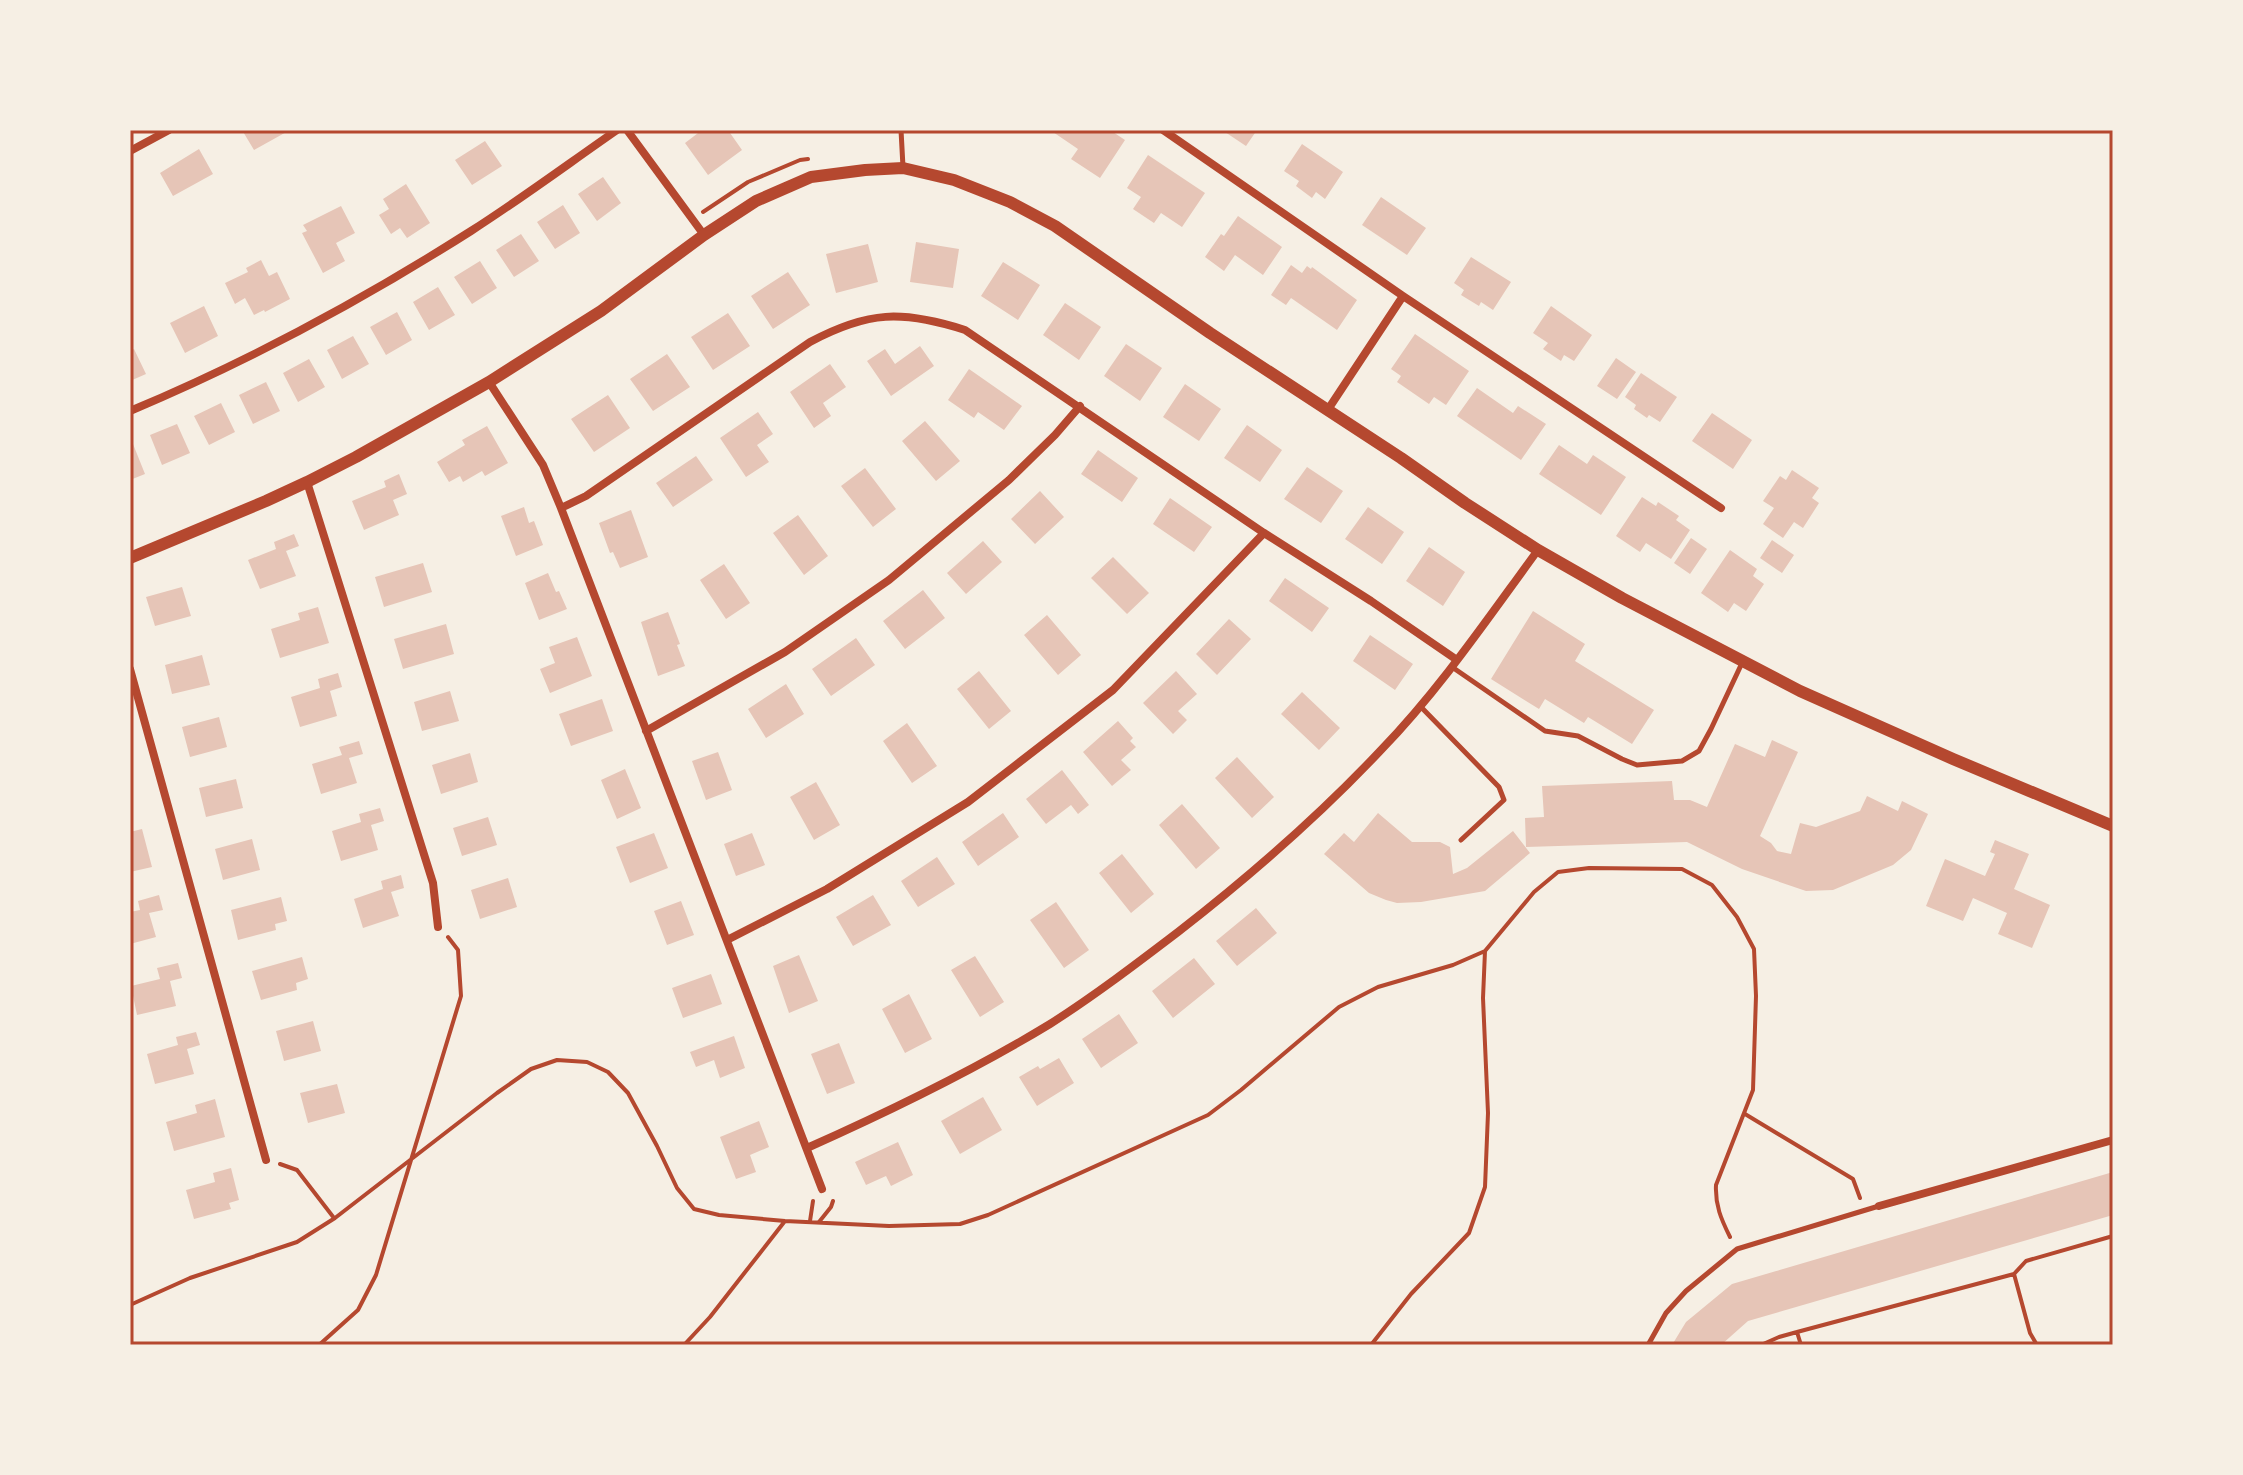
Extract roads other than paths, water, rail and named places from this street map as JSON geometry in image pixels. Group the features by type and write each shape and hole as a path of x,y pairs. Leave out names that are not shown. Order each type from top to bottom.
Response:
{"street":[{"path":"130,151 169,130"},
{"path":"130,411 247,356 360,296 471,231 617,130"},
{"path":"627,130 704,235"},
{"path":"1163,130 1403,296 1721,508"},
{"path":"130,558 307,482 489,382 601,311 756,201 811,177 903,168 954,180 1010,202 1055,226 1210,333 1538,550 1622,598 1800,691 2113,826"},
{"path":"1327,411 1403,296"},
{"path":"561,508 586,496 810,342 839,327 866,319 897,316 931,319 965,330 1264,533 1371,601 1455,664"},
{"path":"489,382 543,465 561,508 822,1189"},
{"path":"646,731 785,652 889,580 1009,480 1080,406"},
{"path":"307,482 433,883 438,927"},
{"path":"727,940 827,889 968,802 1113,690 1264,533"},
{"path":"807,1148 902,1106 1050,1024 1119,977 1246,878 1319,813 1383,749 1455,664 1538,550"},
{"path":"130,669 266,1160"},
{"path":"1879,1206 2113,1140"}],"lane":[{"path":"901,130 903,168"},
{"path":"1455,664 1545,731 1578,736 1637,765 1682,761 1699,751 1742,662"},
{"path":"1420,706 1499,787 1504,800 1461,840"},
{"path":"1648,1345 1666,1313 1686,1291 1737,1249 1879,1206"}]}
